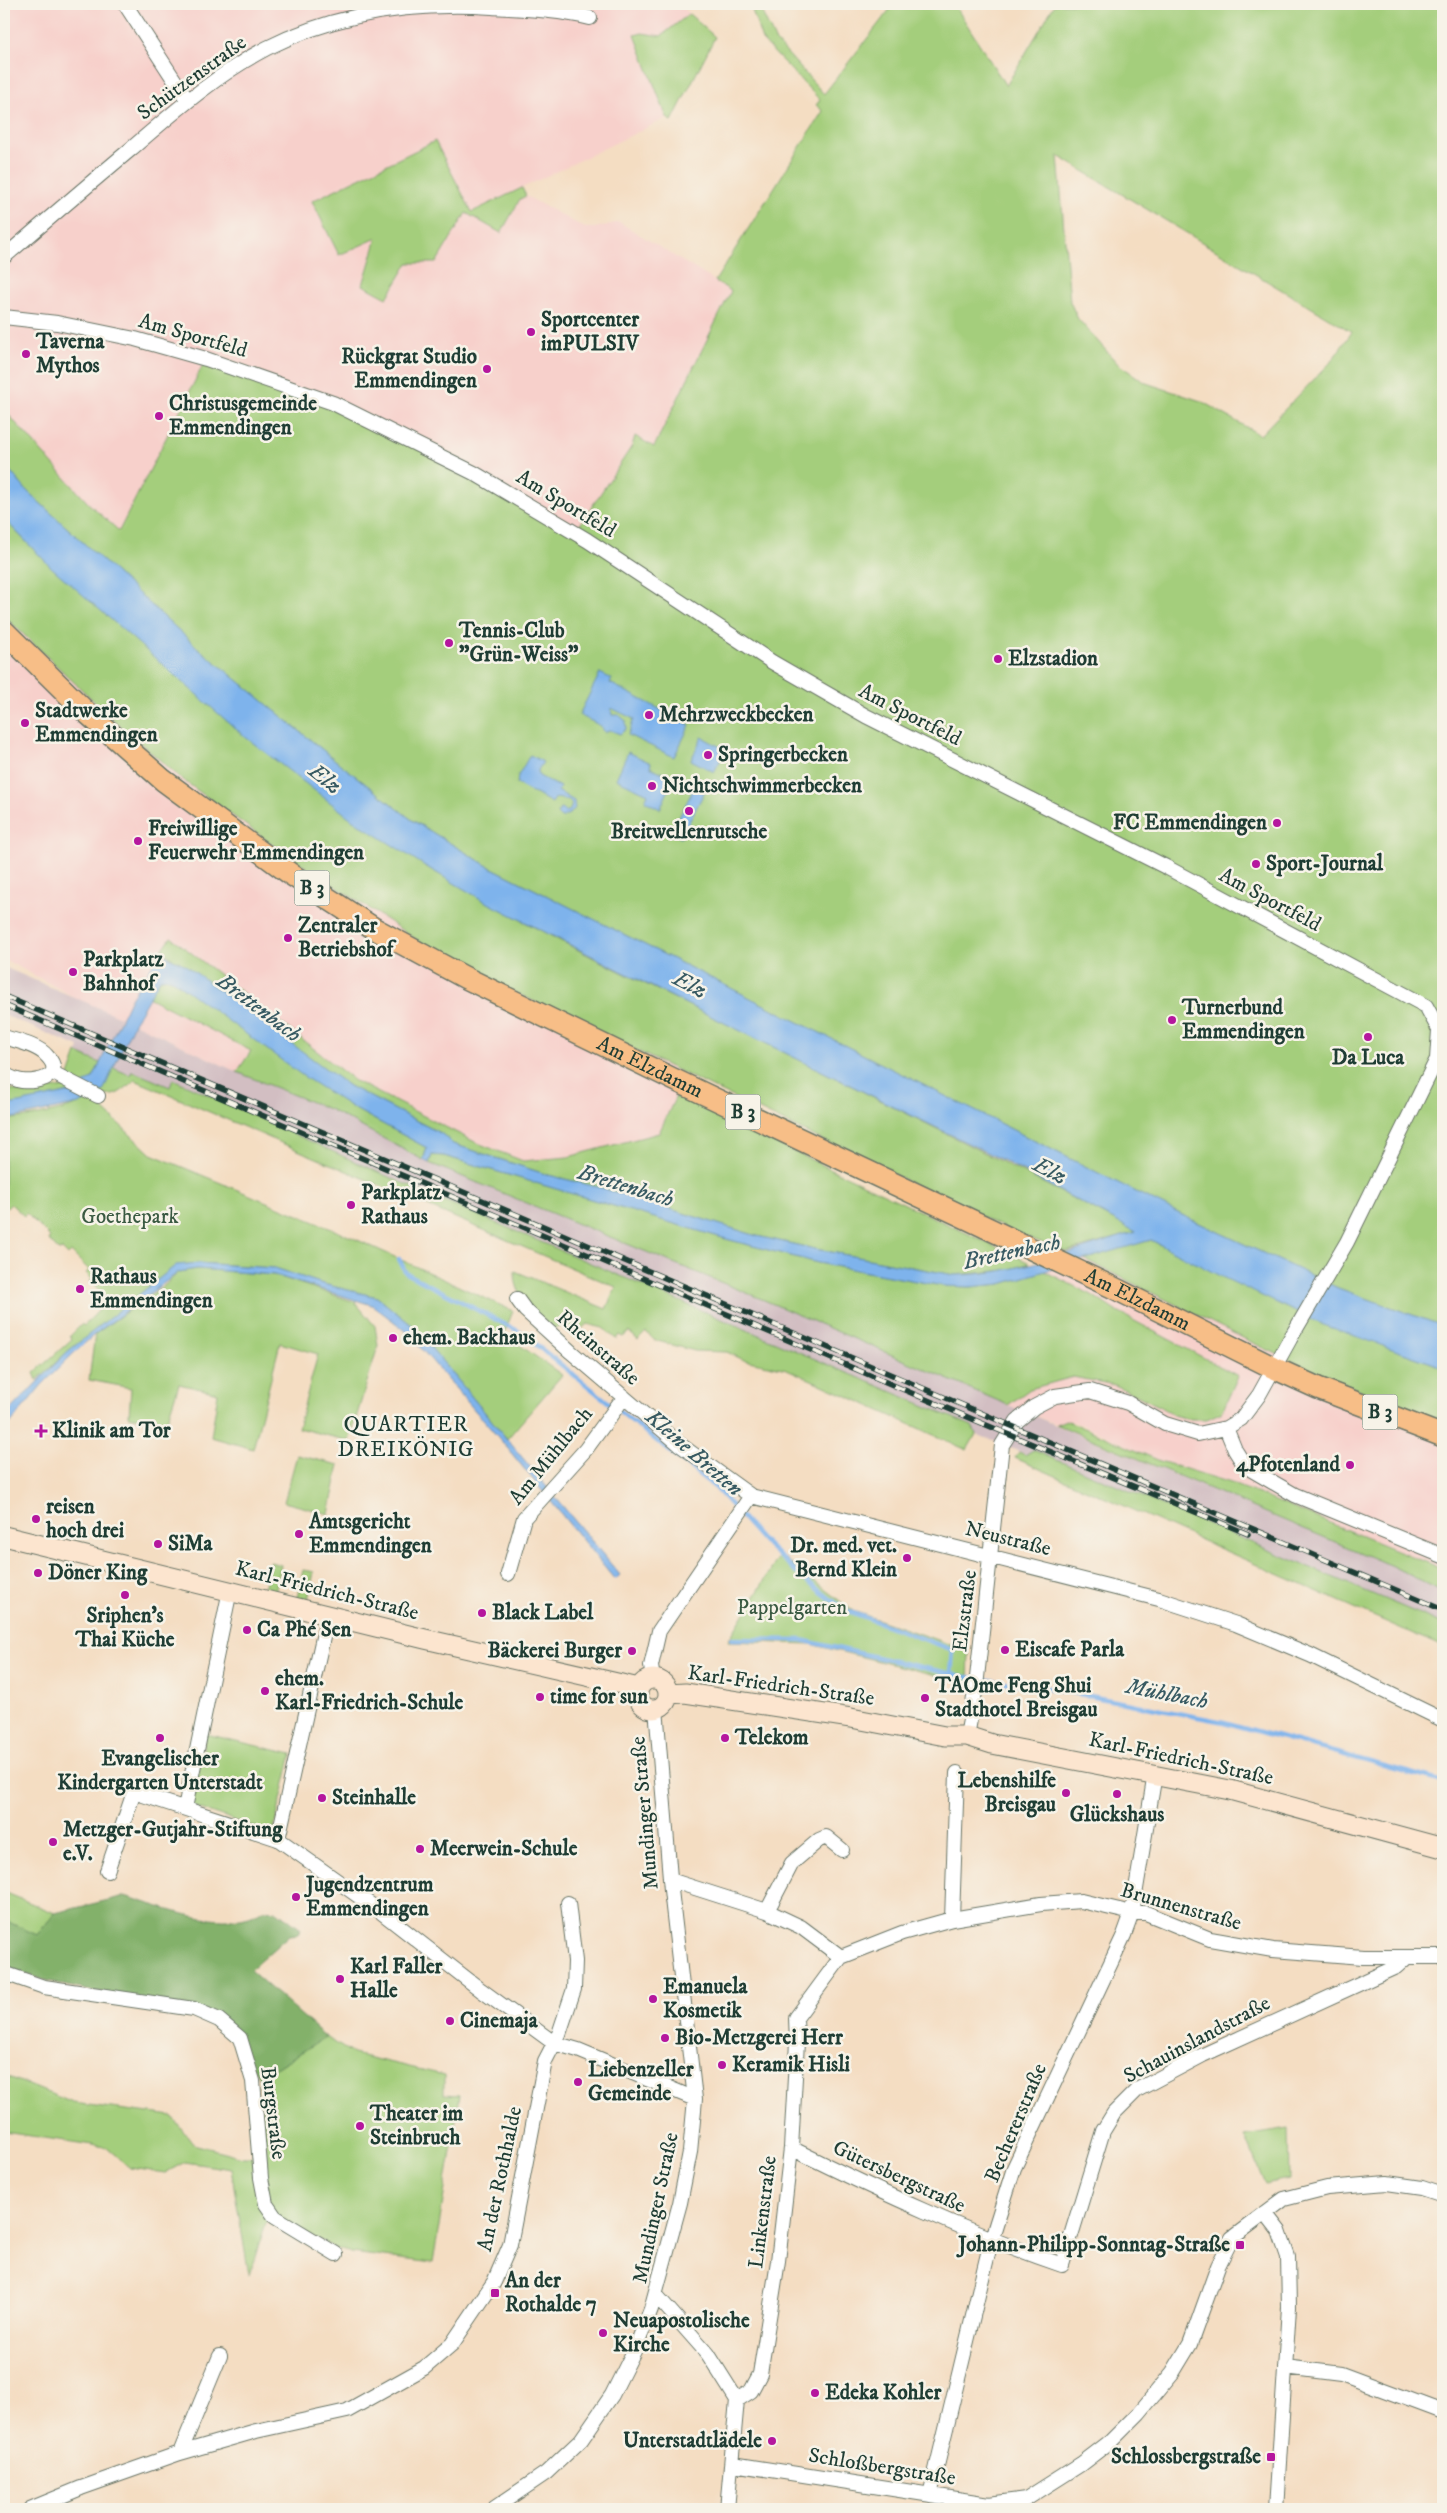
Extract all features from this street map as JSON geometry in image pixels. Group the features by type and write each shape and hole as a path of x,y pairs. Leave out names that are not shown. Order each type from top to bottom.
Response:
{"main road":[{"name":"Am Elzdamm","path":"4,632 86,712 163,780 292,875 375,929 464,978 622,1055 1037,1251 1274,1368 1318,1388 1443,1436"}],"street":[{"path":"125,4 188,101"},
{"name":"Schützenstraße","path":"4,257 188,101 233,67 268,48 314,28 373,12 432,5 518,6 590,18"},
{"name":"Am Sportfeld","path":"4,317 57,323 135,339 206,359 333,403 474,473 506,491 587,540 772,662 866,716 1166,867 1426,1006 1439,1030 1437,1059 1344,1248 1274,1368"},
{"path":"4,1037 47,1056 53,1066 53,1072 48,1078 41,1080 24,1081 4,1074"},
{"path":"53,1072 74,1085 98,1096"},
{"name":"Rheinstraße","path":"517,1300 525,1310 624,1397 679,1444 749,1499"},
{"name":"Elzstraße","path":"967,1736 976,1687 992,1556 1002,1445 1017,1421 1055,1396 1090,1392 1128,1403 1165,1424 1198,1434 1226,1428 1246,1413 1260,1395 1274,1368"},
{"name":"Am Mühlbach","path":"508,1574 524,1518 538,1500 586,1449 624,1397"},
{"path":"1226,1428 1235,1450 1245,1466 1295,1494 1443,1556"},
{"path":"656,1708 646,1707 639,1699 646,1684 660,1631 749,1499"},
{"name":"Neustraße","path":"749,1499 992,1556 1159,1599 1236,1624 1310,1655 1443,1720"},
{"name":"Karl-Friedrich-Straße","path":"4,1536 582,1677 646,1684 665,1684 668,1694 665,1703 656,1708"},
{"path":"185,1808 230,1590"},
{"path":"278,1839 328,1615"},
{"name":"Karl-Friedrich-Straße","path":"668,1694 685,1693 851,1718 946,1736 967,1736 992,1744 1230,1790 1443,1848"},
{"name":"Mundinger Straße","path":"656,1708 670,1880 696,2099 690,2152 682,2195 656,2295 708,2354 737,2400"},
{"path":"952,1919 957,1773"},
{"name":"Bechererstraße","path":"930,2495 991,2241 1014,2168 1124,1935 1132,1912 1155,1774"},
{"path":"107,1871 134,1792 278,1839 381,1912 481,1990 554,2043 578,2050 696,2099"},
{"path":"767,1911 792,1863 819,1840 826,1837 842,1850"},
{"path":"670,1880 767,1911 801,1927 841,1957"},
{"name":"Brunnenstraße","path":"841,1957 902,1933 952,1919 1041,1904 1081,1901 1132,1912 1146,1913 1210,1939 1273,1950 1363,1957 1443,1957"},
{"name":"An der Rothhalde","path":"30,2509 81,2488 180,2453 256,2431 347,2411 424,2368 452,2344 502,2267 517,2210 545,2061 554,2043 574,1988 576,1975 568,1903"},
{"name":"Linkenstraße","path":"737,2400 750,2391 760,2374 778,2262 791,2148 797,2042 796,2018 841,1957"},
{"name":"Schauinslandstraße","path":"991,2241 1062,2265 1102,2131 1114,2113 1137,2090 1219,2047 1396,1967 1406,1958"},
{"name":"Burgstraße","path":"4,1973 44,1987 194,2009 219,2020 240,2038 253,2081 261,2178 266,2204 275,2217 336,2254"},
{"name":"Gütersbergstraße","path":"791,2148 893,2199 991,2241"},
{"name":"Schloßbergstraße","path":"733,2464 849,2480 989,2504 1028,2504 1111,2441 1160,2389 1190,2344 1218,2266 1232,2238 1265,2213 1284,2199 1327,2188 1387,2183 1422,2188 1443,2195"},
{"path":"1265,2213 1279,2231 1288,2257 1289,2307 1276,2509"},
{"path":"498,2508 546,2473 581,2440 612,2395 636,2347 656,2295"},
{"path":"180,2453 220,2356"},
{"path":"1286,2367 1341,2374 1443,2412"},
{"path":"727,2509 733,2464 737,2400"}],"shaded area":[{"path":"4,4 680,4 689,14 667,32 661,36 642,33 635,35 667,118 472,212 435,141 377,238 387,298 408,263 436,263 466,212 501,233 520,199 526,196 585,228 595,228 619,222 731,291 654,448 635,436 632,446 575,532 119,532 88,503 4,410"},
{"path":"4,616 116,722 686,1076 659,1133 568,1157 523,1162 475,1142 355,1081 171,937 136,990 251,1052 237,1072 134,1023 85,1003 4,959"},
{"path":"4,967 134,1023 237,1072 331,1110 429,1163 764,1300 1008,1405 1392,1566 1443,1592 1443,1624 976,1434 972,1426 391,1178 174,1079 170,1087 132,1071 130,1075 77,1053 79,1047 4,1015"},
{"path":"1082,1258 1253,1343 1333,1380 1443,1421 1443,1569 1231,1483 1160,1461 1074,1421 1066,1420 1056,1424 1008,1405 1030,1389 1073,1377 1115,1385 1157,1405 1173,1415 1188,1419 1207,1419 1222,1412 1238,1376 1114,1310 1092,1295 1044,1271"}],"green space":[{"path":"750,4 758,4 775,40 824,94 894,4 954,4 1006,86 1055,4 1443,4 1443,1326 1338,1288 1184,1216 486,865 412,820 198,648 27,491 4,464 4,410 88,503 119,531 206,359 333,403 575,532 632,446 635,436 654,447 731,291 715,281 823,111 816,105 820,100 762,40","holes":["1058,156 1352,332 1330,363 1260,435 1201,401 1146,383 1118,364 1078,319 1070,302"]},
{"path":"689,14 715,37 672,121 667,118 635,35 642,33 661,36"},
{"path":"435,141 472,212 522,188 526,196 520,199 501,233 466,213 436,263 408,263 387,298 363,285 377,238 339,255 312,201"},
{"path":"4,519 51,567 425,866 506,912 588,955 946,1133 1137,1232 1066,1252 1009,1230 446,959 286,854 183,780 116,722 4,616"},
{"path":"171,937 355,1081 475,1142 523,1161 568,1157 659,1133 676,1096 1030,1263 1008,1270 954,1275 815,1249 757,1236 602,1188 548,1175 453,1144 442,1134 349,1086 168,955 160,953"},
{"path":"170,978 353,1108 427,1148 423,1160 331,1110 237,1072 251,1051 148,997 161,979"},
{"path":"77,1053 100,1063 94,1075 87,1083 52,1097 24,1104 4,1106 4,1088 23,1092 65,1087"},
{"path":"113,1068 130,1075 132,1071 170,1087 173,1079 391,1178 972,1426 976,1434 967,1450 787,1369 744,1360 727,1352 695,1351 654,1340 646,1332 638,1340 629,1332 623,1337 619,1335 616,1339 603,1328 587,1324 573,1336 562,1326 553,1329 522,1297 518,1289 515,1271 606,1309 616,1287 135,1080 114,1095 98,1094"},
{"name":"Goethepark","path":"89,1099 101,1107 151,1154 351,1237 513,1311 504,1334 562,1375 507,1439 413,1326 377,1297 323,1284 275,1268 198,1263 176,1266 67,1352 37,1380 34,1373 72,1339 70,1336 82,1324 84,1326 101,1308 100,1306 107,1298 90,1281 92,1279 86,1273 89,1270 71,1252 68,1255 62,1249 59,1251 48,1239 50,1237 26,1213 24,1216 11,1204 4,1211 4,1120 59,1111"},
{"path":"432,1155 444,1156 726,1239 818,1263 943,1286 970,1287 1001,1284 1044,1271 1092,1295 1114,1310 1238,1376 1222,1412 1207,1419 1188,1419 1173,1415 1157,1405 1115,1385 1073,1377 1030,1389 1008,1405 764,1300 429,1163"},
{"path":"1151,1240 1222,1276 1331,1325 1443,1367 1443,1421 1333,1380 1253,1343 1082,1258"},
{"path":"197,1269 274,1275 355,1302 375,1326 378,1346 349,1441 298,1428 318,1354 280,1343 253,1449 211,1437 218,1393 179,1384 166,1424 129,1416 131,1388 89,1380 95,1334 165,1285 179,1272"},
{"path":"1066,1420 1160,1461 1231,1483 1443,1569 1443,1592 1392,1566 1056,1424"},
{"path":"1033,1450 1443,1624 1443,1647 1015,1458 1019,1452 1025,1455"},
{"path":"297,1455 339,1465 329,1514 284,1502"},
{"name":"Pappelgarten","path":"780,1555 853,1611 969,1651 968,1683 810,1644 728,1641"},
{"path":"270,1562 281,1565 275,1593 264,1590"},
{"path":"303,1570 314,1572 308,1600 297,1598"},
{"path":"206,1734 292,1754 273,1833 192,1806"},
{"path":"4,1892 55,1913 37,1935 4,1920"},
{"path":"125,1896 176,1912 214,1919 233,1920 249,1917 263,1910 277,1911 301,1929 298,1934 289,1935 250,1970 326,2037 259,2078 218,2013 82,1989 29,1976 4,1967 4,1920 37,1935 55,1913"},
{"name":"Theater im Steinbruch","path":"326,2037 353,2054 444,2075 444,2094 460,2095 433,2263 352,2253 337,2249 275,2217 266,2223 249,2275 231,2169 185,2162 165,2173 130,2168 106,2147 4,2132 4,2075 73,2103 172,2116 193,2144 243,2157 267,2157 259,2078"},
{"path":"1288,2129 1289,2179 1265,2184 1245,2136"}],"water":[{"name":"Elz","path":"4,464 27,491 198,648 412,820 486,865 1184,1216 1338,1288 1443,1326 1443,1367 1321,1324 1220,1276 1151,1240 1001,1284 970,1287 943,1286 818,1263 726,1239 444,1156 432,1155 429,1163 423,1160 427,1148 353,1108 303,1076 170,978 160,979 134,1023 103,1091 79,1104 4,1120 4,1106 71,1092 93,1078 131,998 160,953 184,964 349,1086 442,1134 453,1144 548,1175 602,1188 757,1236 954,1275 1000,1271 1023,1266 1136,1232 1004,1161 686,1004 486,902 353,820 244,736 51,567 4,519"},
{"name":"Mehrzweckbecken","path":"600,673 612,679 610,683 690,725 674,757 628,735 634,719 611,708 612,715 619,715 626,721 626,729 620,734 610,730 605,733 601,726 579,715"},
{"name":"Springerbecken","path":"702,737 726,750 714,772 691,760"},
{"name":"Nichtschwimmerbecken","path":"628,752 651,763 650,767 674,778 660,809 645,801 648,794 616,779"},
{"path":"530,755 543,762 538,770 539,776 560,787 558,791 574,801 575,808 571,813 561,818 557,814 561,808 566,812 570,810 572,804 569,800 555,798 552,803 517,784 518,776"},
{"name":"Breitwellenrutsche","path":"696,784 706,789 681,838 671,833"},
{"path":"198,1263 275,1268 323,1284 377,1297 413,1326 620,1575 615,1580 504,1444 405,1330 372,1305 274,1275 197,1269 179,1272 95,1334 74,1353 41,1386 4,1431 4,1416 67,1352 176,1265"}],"waterway":[{"name":"Kleine Bretten","path":"399,1259 406,1273 520,1332 716,1488 763,1541 804,1579 845,1610 953,1650 951,1674"},
{"name":"Mühlbach","path":"732,1639 801,1640 965,1677 1048,1688 1224,1722 1443,1782"}],"railway":[{"path":"4,996 1443,1610"},
{"path":"4,1005 984,1424 1248,1534"}],"place":[{"name":"Sportcenter imPULSIV","path":"531,332"},
{"name":"Taverna Mythos","path":"26,354"},
{"name":"Rückgrat Studio Emmendingen","path":"487,369"},
{"name":"Christusgemeinde Emmendingen","path":"159,416"},
{"name":"Tennis-Club \"Grün-Weiss\"","path":"449,643"},
{"name":"Elzstadion","path":"998,659"},
{"name":"Mehrzweckbecken","path":"649,715"},
{"name":"Stadtwerke Emmendingen","path":"25,723"},
{"name":"Springerbecken","path":"708,755"},
{"name":"Nichtschwimmerbecken","path":"652,786"},
{"name":"Breitwellenrutsche","path":"689,811"},
{"name":"FC Emmendingen","path":"1277,823"},
{"name":"Freiwillige Feuerwehr Emmendingen","path":"138,841"},
{"name":"Sport-Journal","path":"1256,864"},
{"name":"Zentraler Betriebshof","path":"288,938"},
{"name":"Parkplatz Bahnhof","path":"73,972"},
{"name":"Turnerbund Emmendingen","path":"1172,1020"},
{"name":"Da Luca","path":"1368,1037"},
{"name":"Parkplatz Rathaus","path":"351,1205"},
{"name":"Rathaus Emmendingen","path":"80,1289"},
{"name":"ehem. Backhaus","path":"393,1338"},
{"name":"Klinik am Tor","path":"41,1431"},
{"name":"4Pfotenland","path":"1350,1465"},
{"name":"reisen hoch drei","path":"36,1519"},
{"name":"Amtsgericht Emmendingen","path":"299,1534"},
{"name":"SiMa","path":"158,1544"},
{"name":"Dr. med. vet. Bernd Klein","path":"907,1558"},
{"name":"Döner King","path":"38,1573"},
{"name":"Sriphen's Thai Küche","path":"125,1595"},
{"name":"Black Label","path":"482,1613"},
{"name":"Ca Phé Sen","path":"247,1630"},
{"name":"Eiscafe Parla","path":"1005,1650"},
{"name":"Bäckerei Burger","path":"632,1651"},
{"name":"ehem. Karl-Friedrich-Schule","path":"265,1691"},
{"name":"time for sun","path":"540,1697"},
{"name":"TAOme Feng Shui Stadthotel Breisgau","path":"925,1698"},
{"name":"Evangelischer Kindergarten Unterstadt","path":"160,1738"},
{"name":"Telekom","path":"725,1738"},
{"name":"Lebenshilfe Breisgau","path":"1066,1793"},
{"name":"Glückshaus","path":"1117,1794"},
{"name":"Steinhalle","path":"322,1798"},
{"name":"Metzger-Gutjahr-Stiftung e.V.","path":"53,1842"},
{"name":"Meerwein-Schule","path":"420,1849"},
{"name":"Jugendzentrum Emmendingen","path":"296,1897"},
{"name":"Karl Faller Halle","path":"340,1979"},
{"name":"Emanuela Kosmetik","path":"653,1999"},
{"name":"Cinemaja","path":"450,2021"},
{"name":"Bio-Metzgerei Herr","path":"665,2038"},
{"name":"Keramik Hisli","path":"722,2065"},
{"name":"Liebenzeller Gemeinde","path":"578,2082"},
{"name":"Theater im Steinbruch","path":"360,2126"},
{"name":"Johann-Philipp-Sonntag-Straße","path":"1240,2245"},
{"name":"An der Rothalde 7","path":"495,2293"},
{"name":"Neuapostolische Kirche","path":"603,2333"},
{"name":"Edeka Kohler","path":"815,2393"},
{"name":"Unterstadtlädele","path":"772,2441"},
{"name":"Schlossbergstraße","path":"1271,2457"}],"district":[{"name":"QUARTIER DREIKÖNIG","path":"406,1436"}],"water label":[{"name":"Brettenbach","path":"259,1008"},
{"name":"Brettenbach","path":"626,1186"},
{"name":"Brettenbach","path":"1012,1252"}]}
